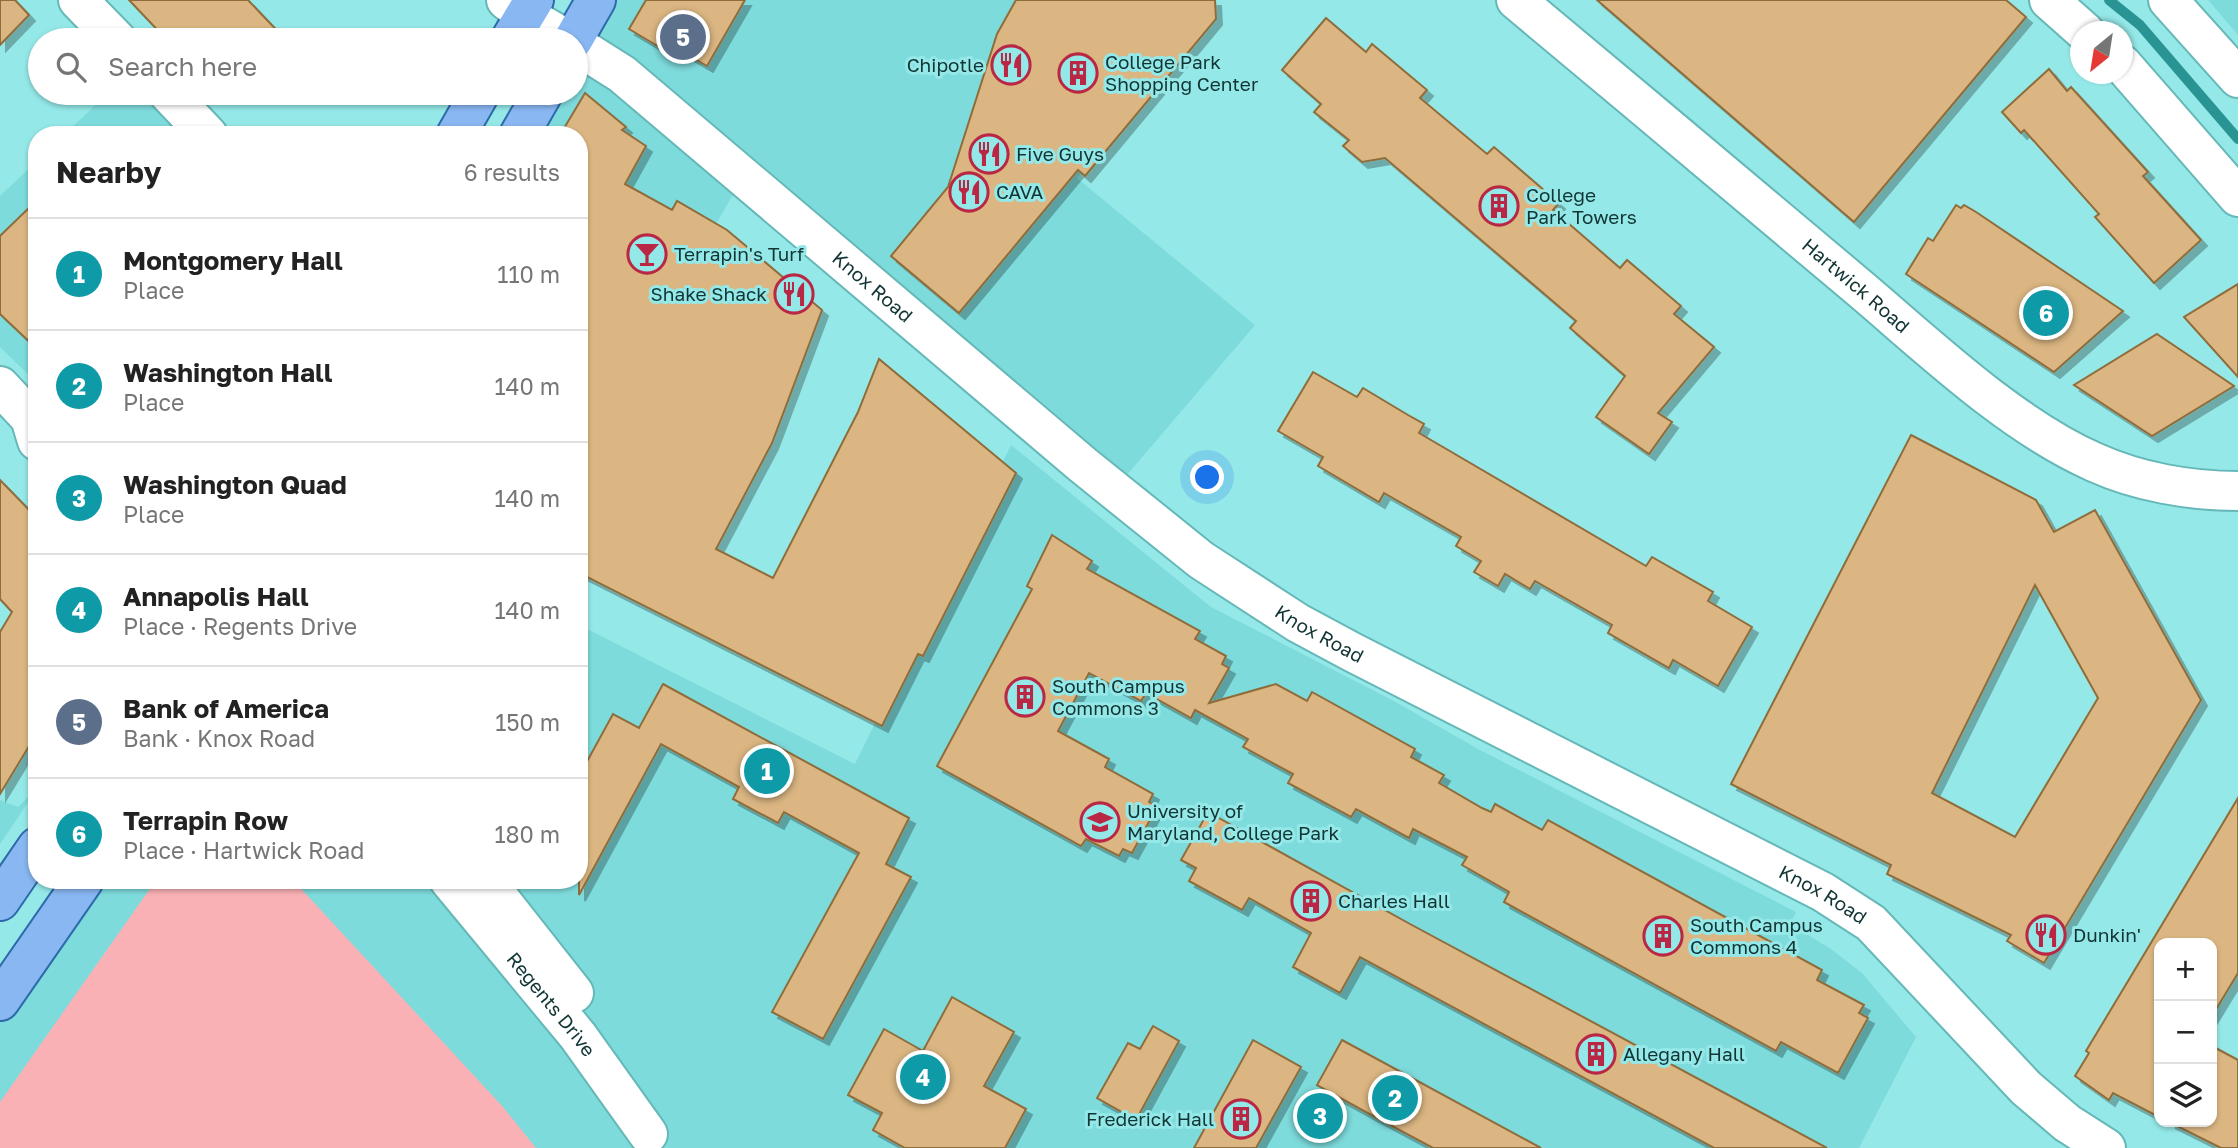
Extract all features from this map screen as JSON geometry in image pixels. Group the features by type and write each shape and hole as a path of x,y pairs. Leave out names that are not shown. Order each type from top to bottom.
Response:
{"main road":[{"path":"578,28 596,0"},
{"path":"461,126 473,105"},
{"path":"524,126 536,105"},
{"path":"0,901 28,860"},
{"path":"0,1001 78,889"}],"street":[{"path":"78,0 105,28"},
{"name":"Hartwick Road","path":"1516,0 1942,358 2046,436 2094,462 2147,480 2212,491 2238,491"},
{"path":"2049,0 2073,21"},
{"path":"2168,0 2238,78"},
{"path":"519,14 546,28"},
{"name":"Knox Road","path":"588,53 622,74 1083,465 1201,560 1298,622 1352,652 1823,892 1871,923 2026,1088 2067,1123 2106,1148"},
{"path":"2133,76 2238,197"},
{"path":"179,105 199,126"},
{"path":"0,386 28,419"},
{"name":"Regents Drive","path":"456,889 578,1036 651,1141"},
{"name":"Regents Drive","path":"492,889 560,972 639,1091 651,1141"}],"shaded area":[{"name":"College Park Shopping Center","path":"596,0 1215,0 1216,16 1077,178 1255,325 1115,489 743,177 631,372 588,176 588,126 524,126 536,105 588,105 588,28 582,28"},
{"path":"2208,0 2238,0 2238,35 2215,8"},
{"path":"95,105 151,105 171,126 73,126"},
{"path":"28,170 28,374 0,347 0,196"},
{"name":"University of Maryland, College Park","path":"1011,445 1211,607 1394,701 1480,750 1796,912 1790,924 1831,949 1862,973 1916,1037 1859,1148 0,1148 0,975 53,889 588,889 588,630 855,764"},
{"path":"28,797 28,802 0,844 0,800 18,807"},
{"path":"150,889 301,889 503,1107 536,1148 0,1148 0,1102"}],"building":[{"path":"0,0 15,0 29,15 0,45"},
{"path":"129,0 248,0 275,28 156,28"},
{"path":"646,0 745,0 707,66 669,44 666,51 629,29"},
{"name":"College Park Shopping Center","path":"1016,0 1215,0 1216,19 1085,176 1078,170 959,313 891,256 948,187 997,34"},
{"path":"1597,0 2006,0 2026,17 1854,222"},
{"name":"College Park Towers","path":"1326,18 1366,52 1372,44 1427,90 1420,98 1487,154 1494,147 1559,203 1553,210 1620,268 1627,260 1681,306 1674,314 1714,347 1658,413 1672,422 1649,454 1596,417 1625,376 1570,328 1576,321 1385,158 1362,162 1343,146 1349,140 1314,112 1321,104 1282,70"},
{"path":"2049,69 2067,91 2071,87 2148,172 2143,176 2201,240 2154,283 2095,217 2099,214 2024,130 2021,133 2002,112"},
{"path":"588,95 626,127 622,130 646,146 625,184 672,210 677,201 727,230 822,310 772,443 716,549 773,578 858,412 879,359 1016,473 923,656 918,654 882,726 588,578 588,126 565,126 578,105 588,105"},
{"path":"1956,205 1961,208 1964,205 1976,212 2123,311 2054,372 1906,274 1928,238 1933,241"},
{"path":"28,209 28,340 0,314 0,236"},
{"path":"2238,284 2238,377 2184,317"},
{"path":"2157,334 2234,386 2152,436 2074,385"},
{"path":"1313,372 1357,397 1363,388 1424,424 1419,433 1646,566 1652,557 1713,592 1708,601 1752,627 1718,686 1673,660 1669,668 1608,633 1612,625 1535,581 1530,589 1505,574 1498,586 1474,572 1481,561 1456,546 1461,537 1384,493 1379,502 1318,466 1323,457 1278,431"},
{"path":"1911,435 2036,500 2054,532 2095,510 2201,700 2044,963 2007,941 2011,935 1887,874 1891,865 1731,784","holes":["2035,585 2098,698 2015,837 1932,793"]},
{"path":"0,480 28,509 28,748 0,794 0,632 12,612 0,599"},
{"path":"1052,535 1092,561 1087,569 1200,631 1195,639 1226,656 1222,664 1229,668 1209,703 1276,684 1307,701 1312,692 1415,749 1411,757 1444,775 1439,783 1482,808 1491,812 1495,804 1542,830 1548,820 1822,970 1817,980 1864,1005 1859,1013 1868,1018 1838,1073 1781,1042 1776,1051 1504,902 1509,892 1462,865 1467,857 1413,829 1409,838 1356,809 1351,817 1288,783 1293,774 1243,747 1248,739 1195,710 1191,718 1146,693 1141,701 1089,673 1058,731 1109,759 1105,767 1153,794 1149,802 1157,807 1132,853 1123,849 1119,856 1086,839 1081,846 937,766 1032,589 1027,586"},
{"path":"663,684 909,818 886,864 911,877 823,1039 772,1012 859,853 784,812 778,823 733,799 739,787 661,744 588,878 588,760 613,714 639,728"},
{"path":"2238,798 2238,973 2217,1008 2217,938 2154,938 2154,1114 2113,1093 2109,1100 2075,1076 2089,1053 2086,1051"},
{"path":"1208,812 1827,1148 1714,1148 1360,957 1340,993 1293,967 1311,933 1249,898 1242,910 1189,881 1196,868 1181,860"},
{"path":"952,997 1014,1032 984,1086 1026,1109 1005,1148 905,1148 873,1130 882,1113 848,1095 884,1029 923,1051"},
{"path":"1153,1026 1179,1041 1136,1120 1097,1098 1128,1043 1140,1049"},
{"name":"Frederick Hall","path":"1253,1040 1301,1067 1256,1148 1194,1148"},
{"path":"1342,1040 1541,1148 1433,1148 1364,1111 1317,1085"},
{"path":"2217,1049 2238,1060 2238,1148 2221,1148 2179,1127 2217,1127"}],"waterway":[{"path":"2109,0 2140,25 2238,139"}],"place":[{"name":"Bank of America","path":"683,37"},
{"name":"Chipotle","path":"1011,65"},
{"name":"College Park Shopping Center","path":"1078,73"},
{"name":"Five Guys","path":"989,154"},
{"name":"CAVA","path":"969,192"},
{"name":"College Park Towers","path":"1499,206"},
{"name":"Terrapin's Turf","path":"647,254"},
{"name":"Shake Shack","path":"794,294"},
{"name":"Terrapin Row","path":"2046,313"},
{"name":"South Campus Commons 3","path":"1025,697"},
{"name":"Montgomery Hall","path":"767,771"},
{"name":"University of Maryland, College Park","path":"1100,822"},
{"name":"Charles Hall","path":"1311,901"},
{"name":"Dunkin'","path":"2046,935"},
{"name":"South Campus Commons 4","path":"1663,936"},
{"name":"Allegany Hall","path":"1596,1054"},
{"name":"Annapolis Hall","path":"923,1077"},
{"name":"Washington Hall","path":"1395,1098"},
{"name":"Washington Quad","path":"1320,1116"},
{"name":"Frederick Hall","path":"1241,1119"}]}
